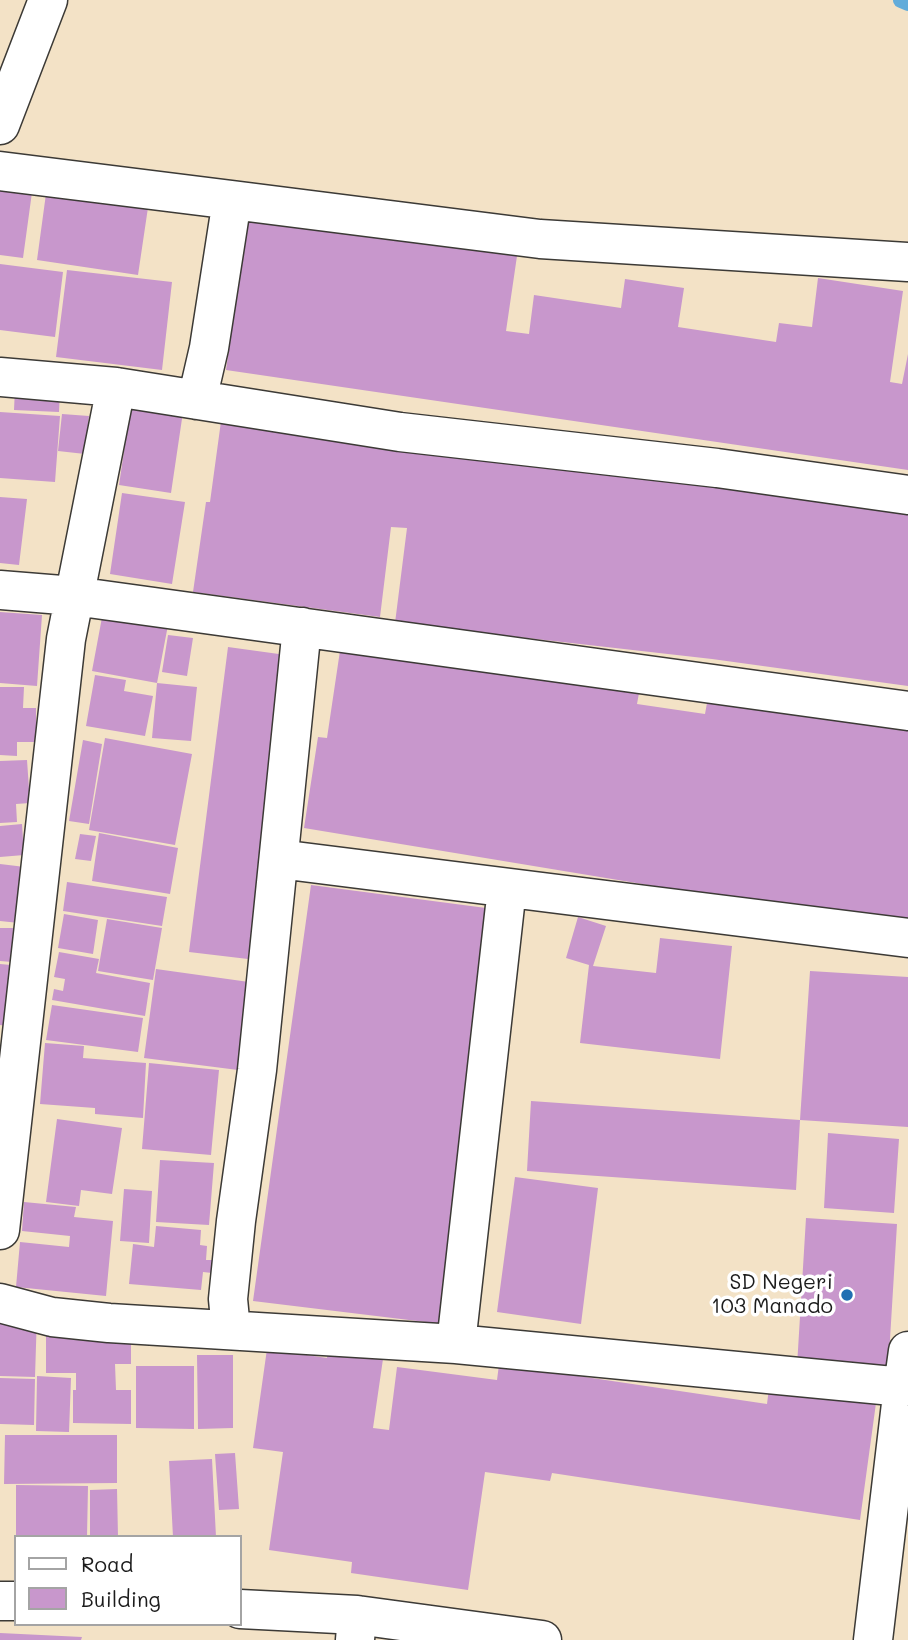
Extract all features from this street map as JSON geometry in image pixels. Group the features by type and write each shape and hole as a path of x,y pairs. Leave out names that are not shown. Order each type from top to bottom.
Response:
{"street":[{"path":"0,125 48,0"},
{"path":"0,171 540,239 908,262"},
{"path":"197,400 209,348 232,200"},
{"path":"0,377 116,387 400,432 718,468 908,495"},
{"path":"0,1230 63,666 74,596 116,387"},
{"path":"0,590 74,596 908,711"},
{"path":"231,1331 228,1299 271,948 272,910 302,627"},
{"path":"279,859 908,938"},
{"path":"456,1344 507,888"},
{"path":"0,1303 52,1317 231,1331 906,1369 873,1640"},
{"path":"242,1609 356,1628 542,1640"}],"building":[{"path":"48,179 150,194 138,275 37,260"},
{"path":"0,181 33,185 23,258 0,255"},
{"path":"248,209 438,245 517,256 506,331 529,334 534,295 621,308 625,279 684,288 678,327 776,342 779,323 812,327 818,278 903,291 890,382 902,384 908,354 908,470 226,370"},
{"path":"0,264 63,272 55,337 0,330"},
{"path":"67,270 172,282 162,370 56,357"},
{"path":"15,388 60,390 59,412 14,410"},
{"path":"131,404 183,412 171,493 119,485"},
{"path":"0,412 60,416 55,482 0,478"},
{"path":"62,414 89,416 85,454 58,451"},
{"path":"222,414 908,498 908,686 712,659 395,623 407,528 391,527 380,617 193,592 206,502 210,502"},
{"path":"122,493 185,502 172,584 110,574"},
{"path":"0,497 27,499 19,565 0,563"},
{"path":"0,612 42,615 37,686 0,683"},
{"path":"103,612 168,625 157,683 92,671"},
{"path":"168,635 193,638 187,676 162,672"},
{"path":"341,644 639,693 637,704 705,714 709,692 908,724 908,928 304,828 318,737 327,738"},
{"path":"228,647 286,655 248,959 189,952"},
{"path":"95,675 126,680 124,691 153,696 145,736 86,726"},
{"path":"157,683 197,687 191,741 152,738"},
{"path":"0,687 24,687 23,708 36,708 36,742 17,742 17,756 0,755"},
{"path":"105,738 192,754 175,845 89,830"},
{"path":"83,740 102,744 89,824 69,821"},
{"path":"27,760 30,803 16,804 17,822 0,823 0,761"},
{"path":"22,824 24,855 0,857 0,826"},
{"path":"99,833 178,848 170,894 92,881"},
{"path":"80,834 96,836 91,861 75,859"},
{"path":"0,864 25,867 19,923 0,921"},
{"path":"67,882 167,897 162,926 63,911"},
{"path":"311,885 486,908 442,1324 253,1301"},
{"path":"64,914 98,920 93,954 58,948"},
{"path":"578,917 606,926 593,966 656,973 660,938 732,946 720,1059 580,1043 589,965 566,958"},
{"path":"107,919 162,928 153,980 98,971"},
{"path":"0,928 13,928 12,962 0,961"},
{"path":"59,952 99,959 96,973 150,983 145,1016 52,1000 54,989 63,991 65,979 54,977"},
{"path":"0,964 11,965 8,1026 0,1025"},
{"path":"156,969 249,982 238,1070 144,1058"},
{"path":"810,971 908,977 908,1127 800,1120"},
{"path":"52,1005 143,1018 138,1052 46,1040"},
{"path":"45,1043 84,1046 83,1058 146,1063 143,1118 95,1114 95,1108 40,1104"},
{"path":"149,1063 219,1070 211,1155 142,1149"},
{"path":"531,1101 800,1120 796,1190 527,1171"},
{"path":"57,1119 122,1128 112,1194 81,1190 79,1206 46,1202"},
{"path":"828,1133 899,1139 894,1213 824,1208"},
{"path":"160,1160 214,1163 209,1225 156,1222"},
{"path":"515,1177 598,1188 581,1324 497,1312"},
{"path":"124,1189 152,1191 149,1243 120,1241"},
{"path":"24,1202 76,1207 74,1217 113,1221 106,1296 16,1287 20,1242 69,1247 70,1236 22,1231"},
{"name":"SD Negeri 103 Manado","path":"806,1218 897,1224 888,1372 797,1366"},
{"path":"156,1226 201,1230 200,1245 207,1246 206,1260 214,1260 212,1273 203,1272 201,1290 129,1284 133,1244 154,1247"},
{"path":"0,1312 37,1314 35,1377 0,1376"},
{"path":"46,1324 131,1324 131,1364 115,1364 116,1390 131,1390 131,1424 73,1423 76,1373 46,1373"},
{"path":"329,1344 384,1352 373,1428 389,1430 397,1367 497,1380 500,1357 566,1366 565,1374 767,1404 769,1388 876,1403 860,1520 552,1473 550,1481 485,1472 468,1590 351,1573 352,1562 269,1550 283,1452 253,1448 267,1349 327,1358"},
{"path":"197,1355 233,1355 233,1428 198,1429"},
{"path":"136,1366 194,1366 194,1429 136,1428"},
{"path":"37,1376 71,1378 69,1432 36,1431"},
{"path":"0,1378 35,1379 34,1425 0,1424"},
{"path":"5,1435 117,1435 117,1483 4,1484"},
{"path":"235,1453 239,1509 219,1510 215,1454"},
{"path":"212,1459 216,1535 173,1535 169,1461"},
{"path":"16,1485 88,1486 87,1535 16,1535"},
{"path":"117,1489 118,1535 90,1535 90,1490"},
{"path":"0,1633 82,1637 81,1640 0,1640"}],"waterway":[{"path":"901,0 908,3"}],"place":[{"name":"SD Negeri 103 Manado","path":"847,1295"}]}
